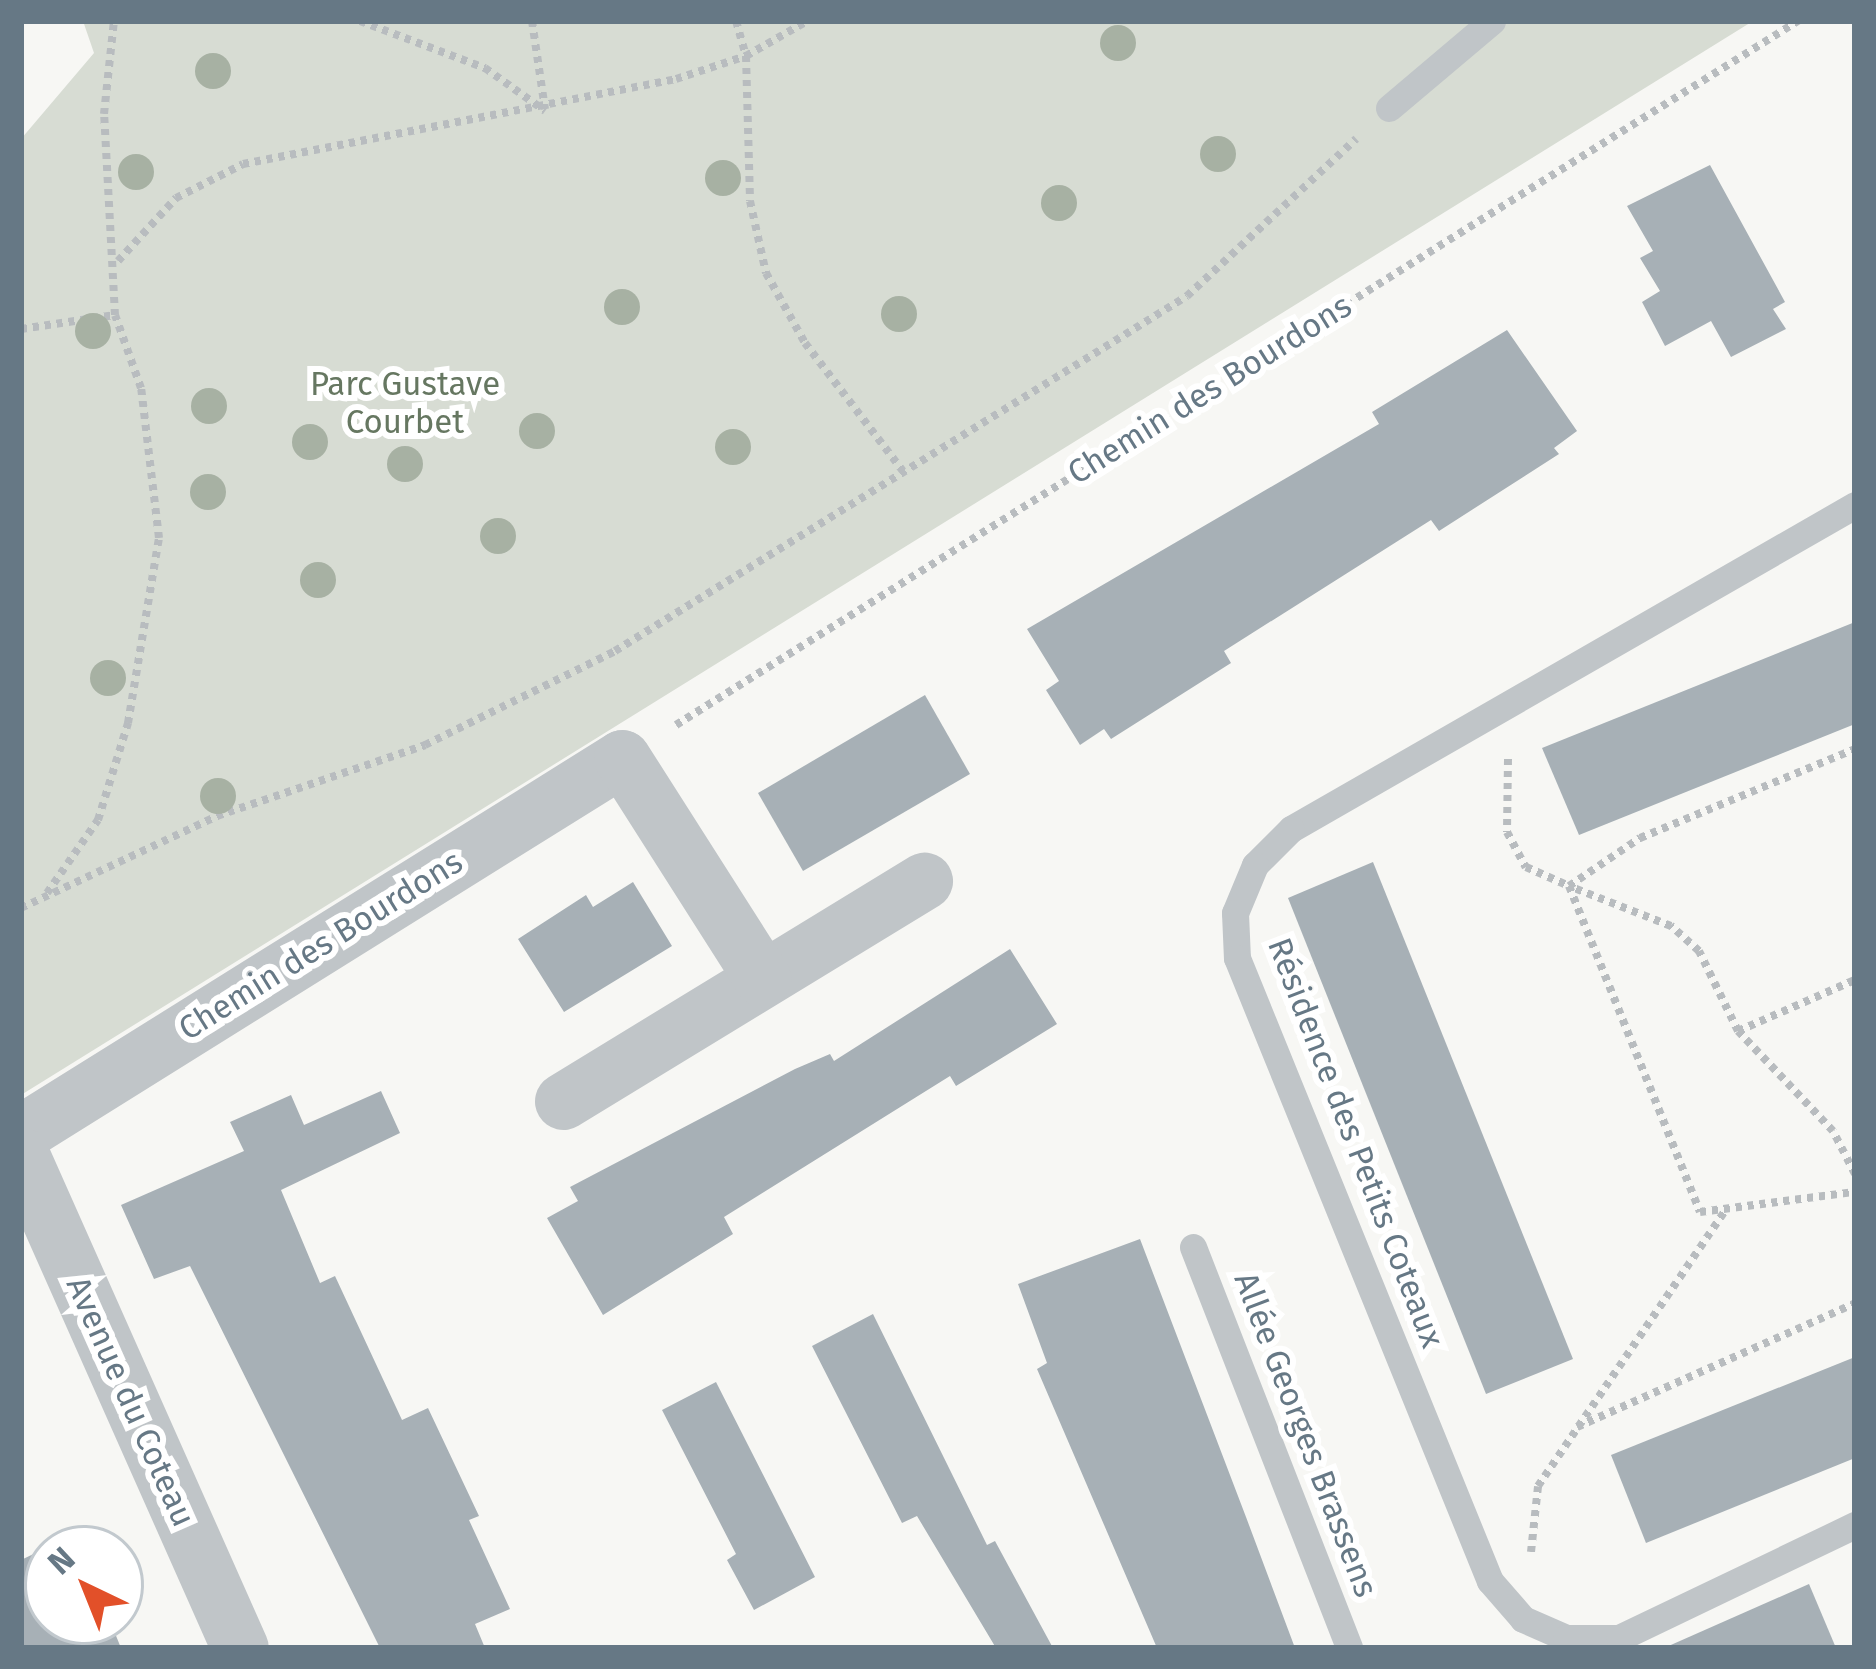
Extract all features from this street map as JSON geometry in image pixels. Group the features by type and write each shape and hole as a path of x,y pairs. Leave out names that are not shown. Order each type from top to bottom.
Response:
{"street":[{"path":"622,758 762,978"},
{"name":"Chemin des Bourdons","path":"21,1133 622,758"},
{"path":"563,1101 924,881"},
{"name":"Avenue du Coteau","path":"21,1155 240,1648"}],"lane":[{"path":"1389,108 1492,21"},
{"name":"Résidence des Petits Coteaux","path":"1523,1619 1490,1581 1237,958 1235,913 1256,865 1291,829 1855,505"},
{"name":"Allée Georges Brassens","path":"1193,1247 1349,1648"},
{"path":"1523,1619 1566,1638 1619,1638 1855,1525"}],"path":[{"path":"37,902 69,873 98,820 150,610 159,538 141,388 115,315 118,261 104,114 115,21"},
{"path":"360,21 484,68 545,111"},
{"path":"532,21 545,111"},
{"path":"736,21 746,56 750,201 766,273 805,343 904,471"},
{"path":"118,261 176,198 243,164 545,111 746,56 807,21"},
{"name":"Chemin des Bourdons","path":"622,758 1798,21"},
{"path":"21,908 217,816 446,735 615,651 1186,296 1389,108"},
{"path":"21,329 115,315"},
{"path":"1508,704 1508,832 1526,867 1671,926 1699,951 1738,1031 1833,1131 1855,1174"},
{"path":"1569,886 1640,838 1855,749"},
{"path":"1569,886 1700,1212 1855,1192"},
{"path":"1738,1031 1855,980"},
{"path":"1523,1619 1538,1486 1725,1210"},
{"path":"1576,1428 1855,1303"}],"green space":[{"name":"Parc Gustave Courbet","path":"83,21 1753,21 21,1095 21,139 94,53"}],"building":[{"path":"1710,165 1785,302 1773,309 1786,329 1731,357 1711,321 1665,346 1642,302 1660,291 1640,258 1653,251 1627,206"},
{"path":"1507,330 1577,431 1554,448 1559,454 1439,531 1431,520 1224,651 1231,663 1111,739 1104,729 1080,745 1046,690 1059,681 1027,629 1379,424 1372,412"},
{"path":"1855,622 1855,724 1579,835 1542,748"},
{"path":"925,695 970,774 803,871 758,793"},
{"path":"1373,862 1573,1359 1486,1394 1288,898"},
{"path":"633,882 672,946 564,1012 518,939 586,895 593,907"},
{"path":"1010,949 1057,1024 956,1086 950,1076 724,1217 733,1234 603,1315 547,1218 578,1201 570,1187 795,1069 830,1054 834,1061"},
{"path":"381,1091 400,1133 281,1190 320,1283 335,1276 402,1420 428,1408 479,1516 469,1520 510,1609 475,1624 485,1648 380,1648 190,1266 154,1279 121,1205 244,1151 230,1122 291,1095 304,1125"},
{"path":"1140,1239 1295,1648 1157,1648 1037,1369 1047,1363 1018,1284"},
{"path":"873,1314 987,1545 995,1541 1053,1648 996,1648 917,1516 902,1523 812,1346"},
{"path":"1855,1357 1855,1458 1646,1543 1611,1455"},
{"path":"716,1382 815,1577 754,1610 727,1560 736,1554 662,1410"},
{"path":"21,1560 24,1645 121,1648 21,1648"},
{"path":"1809,1584 1836,1648 1664,1648"}]}
